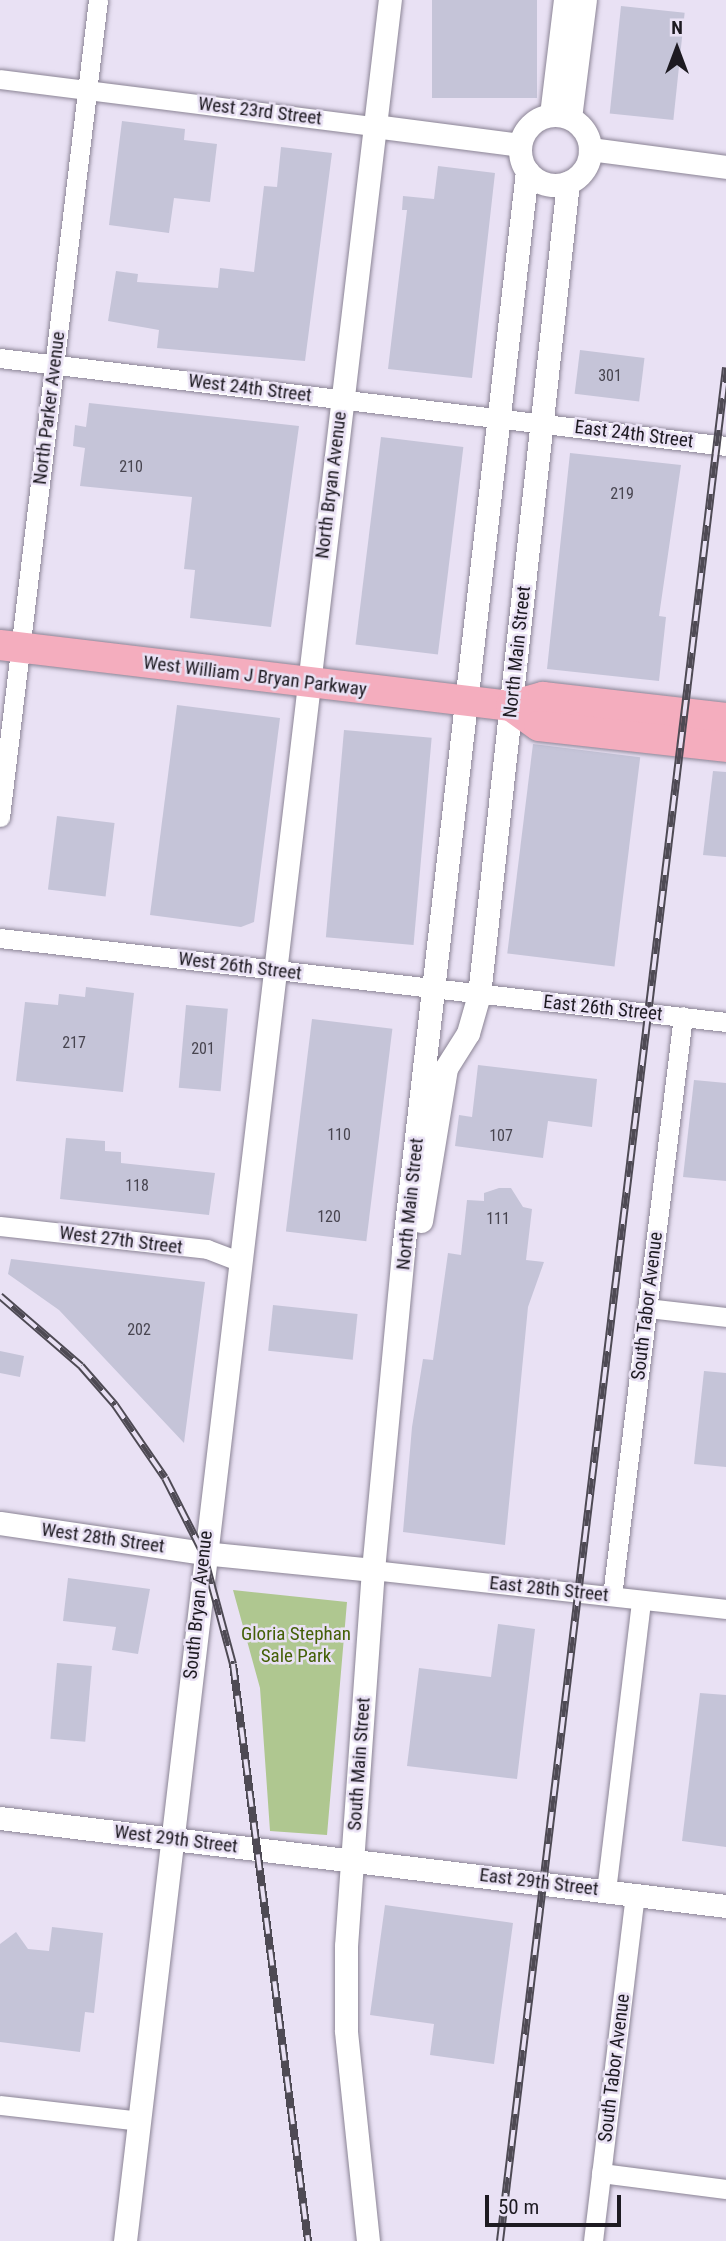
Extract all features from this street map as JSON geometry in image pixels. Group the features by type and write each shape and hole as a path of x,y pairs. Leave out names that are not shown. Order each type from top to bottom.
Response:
{"main road":[{"name":"West William J Bryan Parkway","path":"10,646 511,706"},
{"path":"511,706 544,697 726,718"},
{"path":"511,706 538,726 726,747"}],"street":[{"name":"North Parker Avenue","path":"0,817 10,646 54,365 98,0"},
{"name":"North Bryan Avenue","path":"275,970 307,682 390,0"},
{"path":"560,116 565,0"},
{"path":"560,116 586,0"},
{"name":"West 23rd Street","path":"0,79 520,145"},
{"path":"560,116 586,133 590,149 583,171 568,183 546,184 527,171 520,145 530,125 560,116"},
{"path":"590,149 726,167"},
{"name":"North Main Street","path":"402,1288 527,171"},
{"name":"North Main Street","path":"402,1288 416,1256 446,1068 468,1033 479,995 568,183"},
{"name":"West 24th Street","path":"0,358 541,422"},
{"name":"East 24th Street","path":"541,422 726,446"},
{"name":"West 26th Street","path":"0,937 479,995"},
{"name":"South Bryan Avenue","path":"124,2241 175,1838 203,1553 275,970"},
{"name":"East 26th Street","path":"479,995 726,1022"},
{"name":"South Tabor Avenue","path":"612,1596 683,1016"},
{"name":"West 27th Street","path":"0,1226 206,1250 239,1261"},
{"name":"South Main Street","path":"368,2241 346,2030 352,1858 373,1570 402,1288"},
{"path":"647,1308 726,1317"},
{"name":"West 28th Street","path":"0,1523 203,1553 373,1570"},
{"name":"East 28th Street","path":"373,1570 726,1609"},
{"path":"606,1891 641,1600"},
{"name":"West 29th Street","path":"0,1818 352,1858"},
{"name":"East 29th Street","path":"352,1858 726,1906"},
{"name":"South Tabor Avenue","path":"593,2241 635,1895"},
{"path":"0,2105 139,2122"},
{"path":"601,2173 726,2189"}],"green space":[{"name":"Gloria Stephan Sale Park","path":"233,1590 347,1602 327,1835 270,1831 260,1688"}],"building":[{"path":"432,0 537,0 537,98 432,98"},
{"path":"621,6 685,13 673,120 610,113"},
{"path":"122,121 185,129 184,140 217,144 210,202 174,198 169,233 109,225"},
{"path":"281,147 332,153 305,361 157,348 159,330 108,321 116,271 138,274 137,282 218,288 220,268 254,272 264,186 277,187"},
{"path":"438,166 495,173 472,378 388,369 407,210 402,210 403,196 434,199"},
{"path":"580,350 645,358 639,402 575,394"},
{"path":"89,403 299,426 271,627 190,618 195,570 184,569 192,497 80,486 85,448 73,446 75,425 86,427"},
{"path":"381,437 463,447 438,655 356,644"},
{"path":"570,453 681,465 659,616 666,617 659,681 547,669"},
{"path":"177,705 280,718 254,922 241,927 150,915"},
{"path":"344,730 432,738 414,945 326,937"},
{"path":"533,744 640,757 614,967 507,953"},
{"path":"713,771 726,772 726,857 703,855"},
{"path":"57,816 115,823 106,897 48,889"},
{"path":"86,987 134,993 123,1092 16,1081 25,1002 58,1005 59,994 85,997"},
{"path":"186,1005 228,1009 221,1091 179,1088"},
{"path":"312,1019 392,1029 366,1241 286,1231"},
{"path":"478,1065 597,1079 592,1127 548,1121 543,1158 455,1146 459,1115 472,1117"},
{"path":"694,1080 726,1083 726,1181 683,1177"},
{"path":"66,1138 105,1141 105,1151 121,1152 121,1163 215,1173 209,1215 60,1199"},
{"path":"499,1188 511,1188 523,1207 532,1209 526,1260 544,1262 528,1307 505,1545 403,1532 412,1427 423,1359 433,1360 448,1253 461,1255 467,1200 484,1201 484,1193"},
{"path":"11,1259 205,1282 184,1443 59,1310 8,1274"},
{"path":"273,1305 358,1314 353,1360 268,1351"},
{"path":"0,1351 24,1356 20,1377 0,1373"},
{"path":"704,1371 726,1373 726,1467 694,1464"},
{"path":"68,1578 150,1589 138,1654 112,1650 116,1627 63,1621"},
{"path":"498,1624 535,1629 517,1779 407,1766 419,1668 491,1677"},
{"path":"57,1663 92,1666 85,1742 50,1739"},
{"path":"700,1693 726,1695 726,1847 682,1841"},
{"path":"385,1905 513,1923 494,2064 430,2055 434,2024 370,2015"},
{"path":"52,1927 103,1933 94,2013 85,2012 80,2052 0,2042 0,1944 16,1932 28,1949 49,1951"}],"railway":[{"path":"500,2241 726,368"},
{"path":"0,1296 81,1366 115,1405 165,1478 203,1553 233,1664 308,2241"}]}
